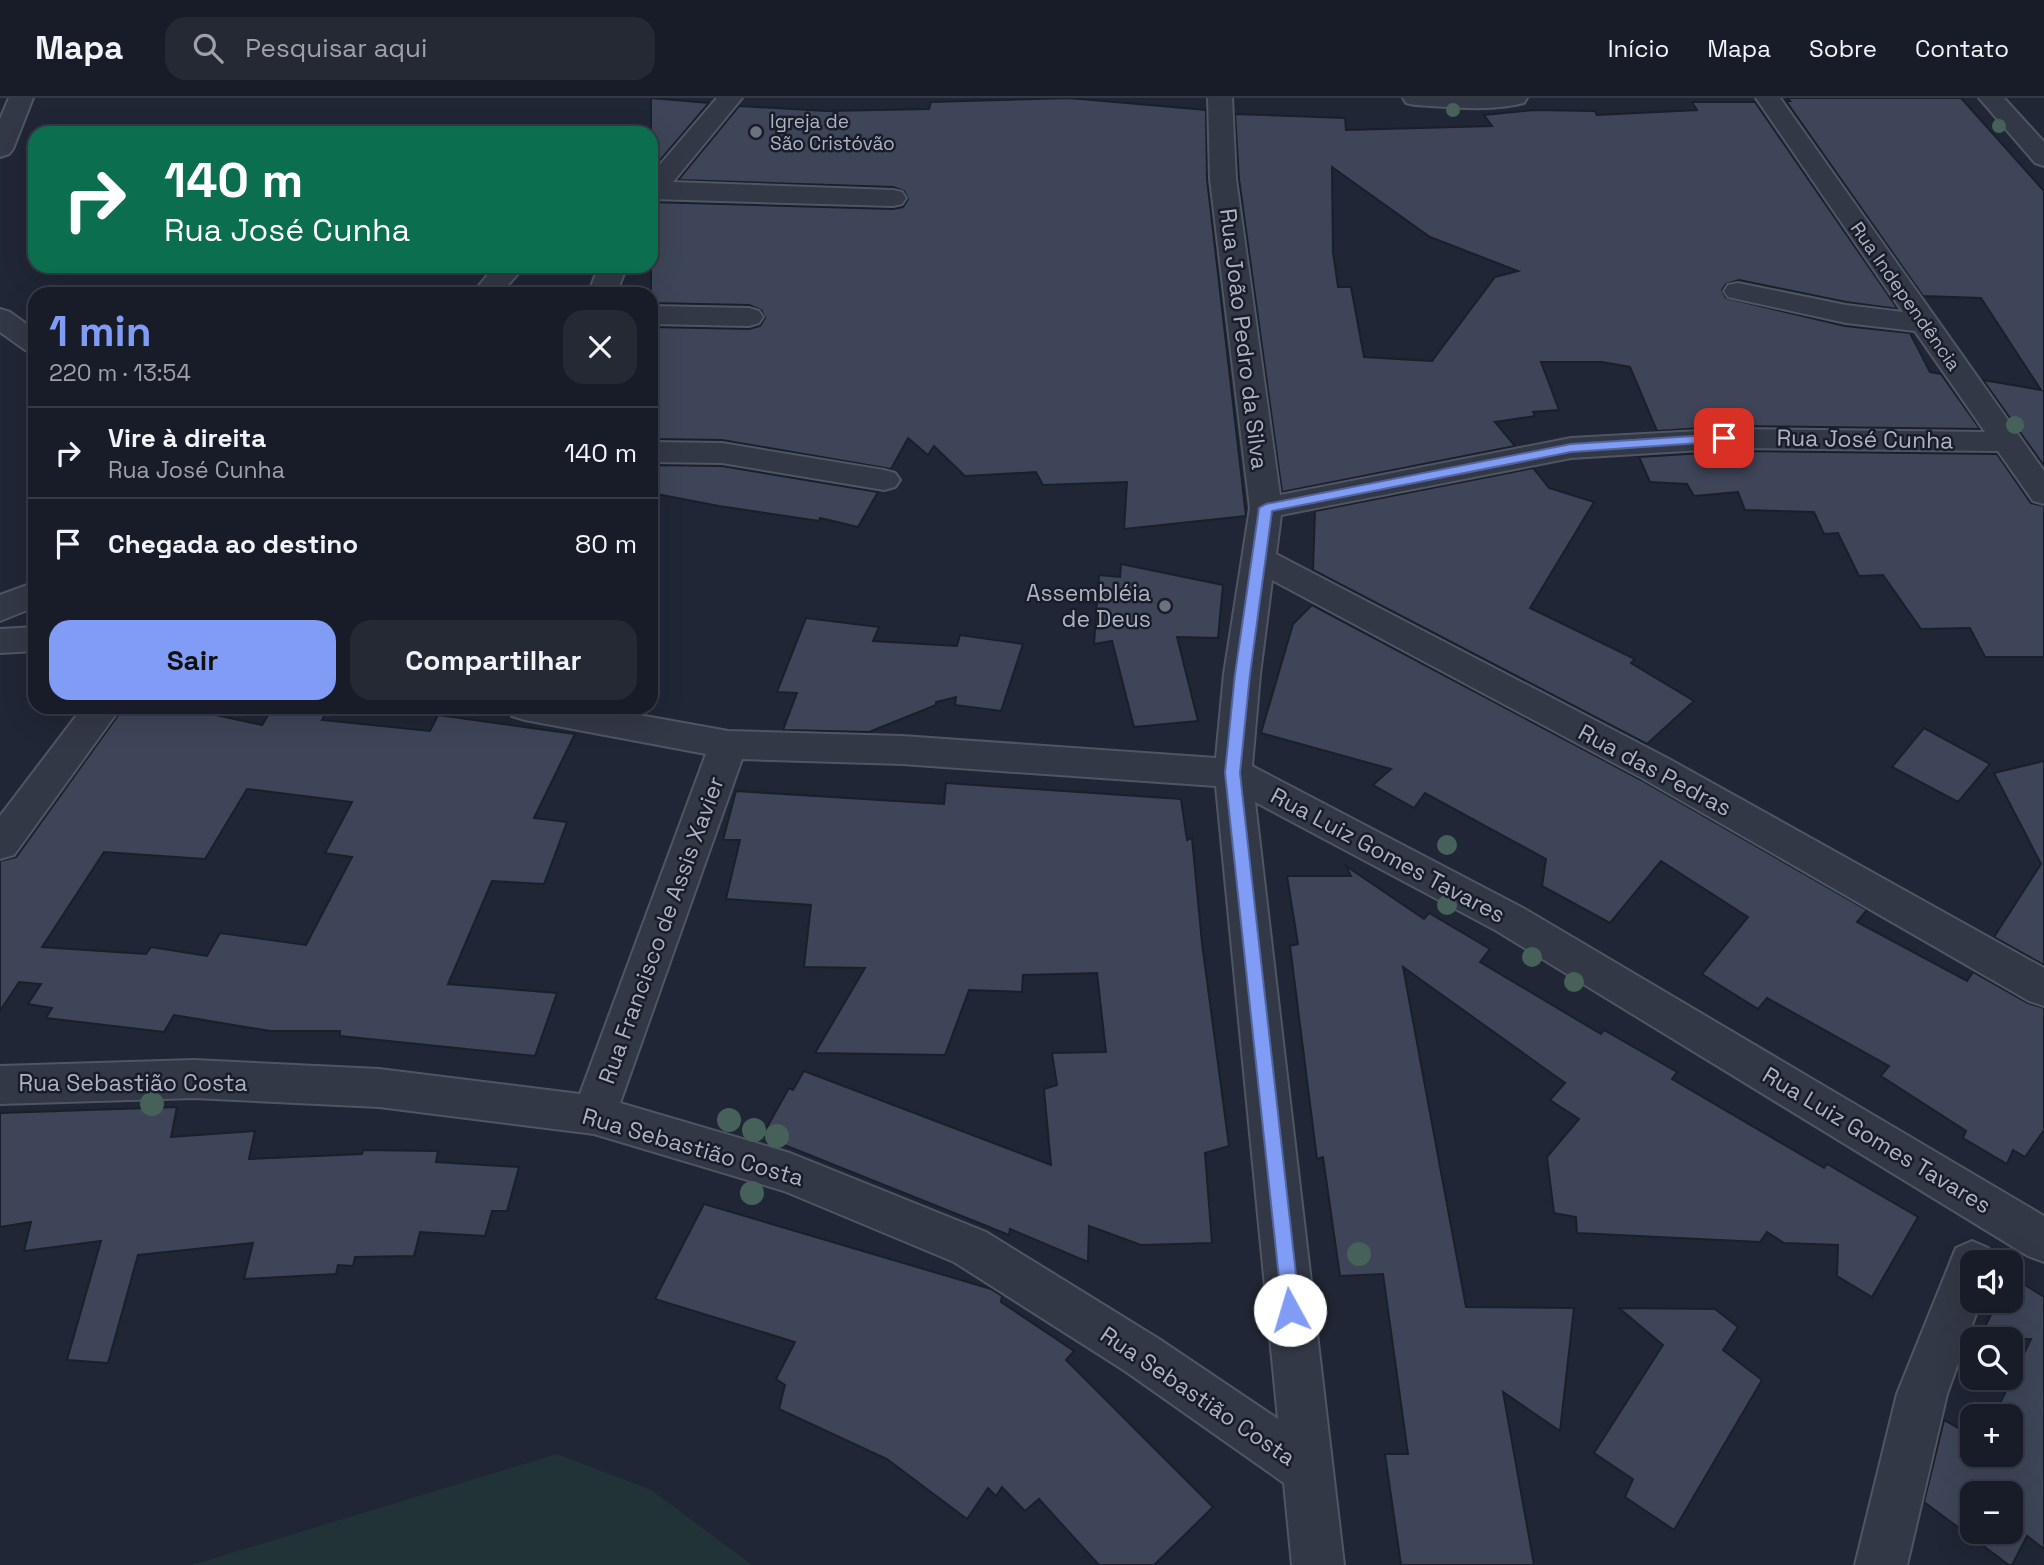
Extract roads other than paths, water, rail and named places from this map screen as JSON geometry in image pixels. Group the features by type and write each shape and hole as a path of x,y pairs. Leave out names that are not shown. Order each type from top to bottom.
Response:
{"street":[{"path":"0,149 21,98"},
{"path":"658,183 730,98"},
{"path":"1415,98 1515,98"},
{"name":"Rua Independência","path":"1768,98 2044,494"},
{"path":"1991,98 2044,158"},
{"name":"Rua João Pedro da Silva","path":"1220,106 1223,179 1266,508 1261,561 1242,674 1233,773 1318,1565"},
{"path":"658,190 893,198"},
{"path":"491,287 504,273"},
{"path":"1738,291 1834,312 1925,323"},
{"path":"658,314 749,317"},
{"path":"0,318 28,339"},
{"name":"Rua José Cunha","path":"1266,508 1571,448 1620,443 1724,438 2009,442"},
{"path":"658,452 722,453 884,480"},
{"name":"Rua das Pedras","path":"1261,561 1382,623 1901,904 2044,989"},
{"path":"0,609 28,596"},
{"path":"0,641 28,639"},
{"path":"0,844 98,714"},
{"name":"Rua Luiz Gomes Tavares","path":"562,714 728,745 916,751 1233,773 1509,919 2044,1241"},
{"name":"Rua Francisco de Assis Xavier","path":"594,1115 728,745"},
{"name":"Rua Sebastião Costa","path":"0,1085 194,1079 340,1086 594,1115 790,1173 970,1247 1142,1355 1308,1470"},
{"path":"1976,1250 1991,1209"},
{"path":"1881,1565 1922,1394 1960,1294"}],"place":[{"name":"Igreja de São Cristóvão","path":"756,132"},
{"name":"Assembléia de Deus","path":"1165,606"}]}
